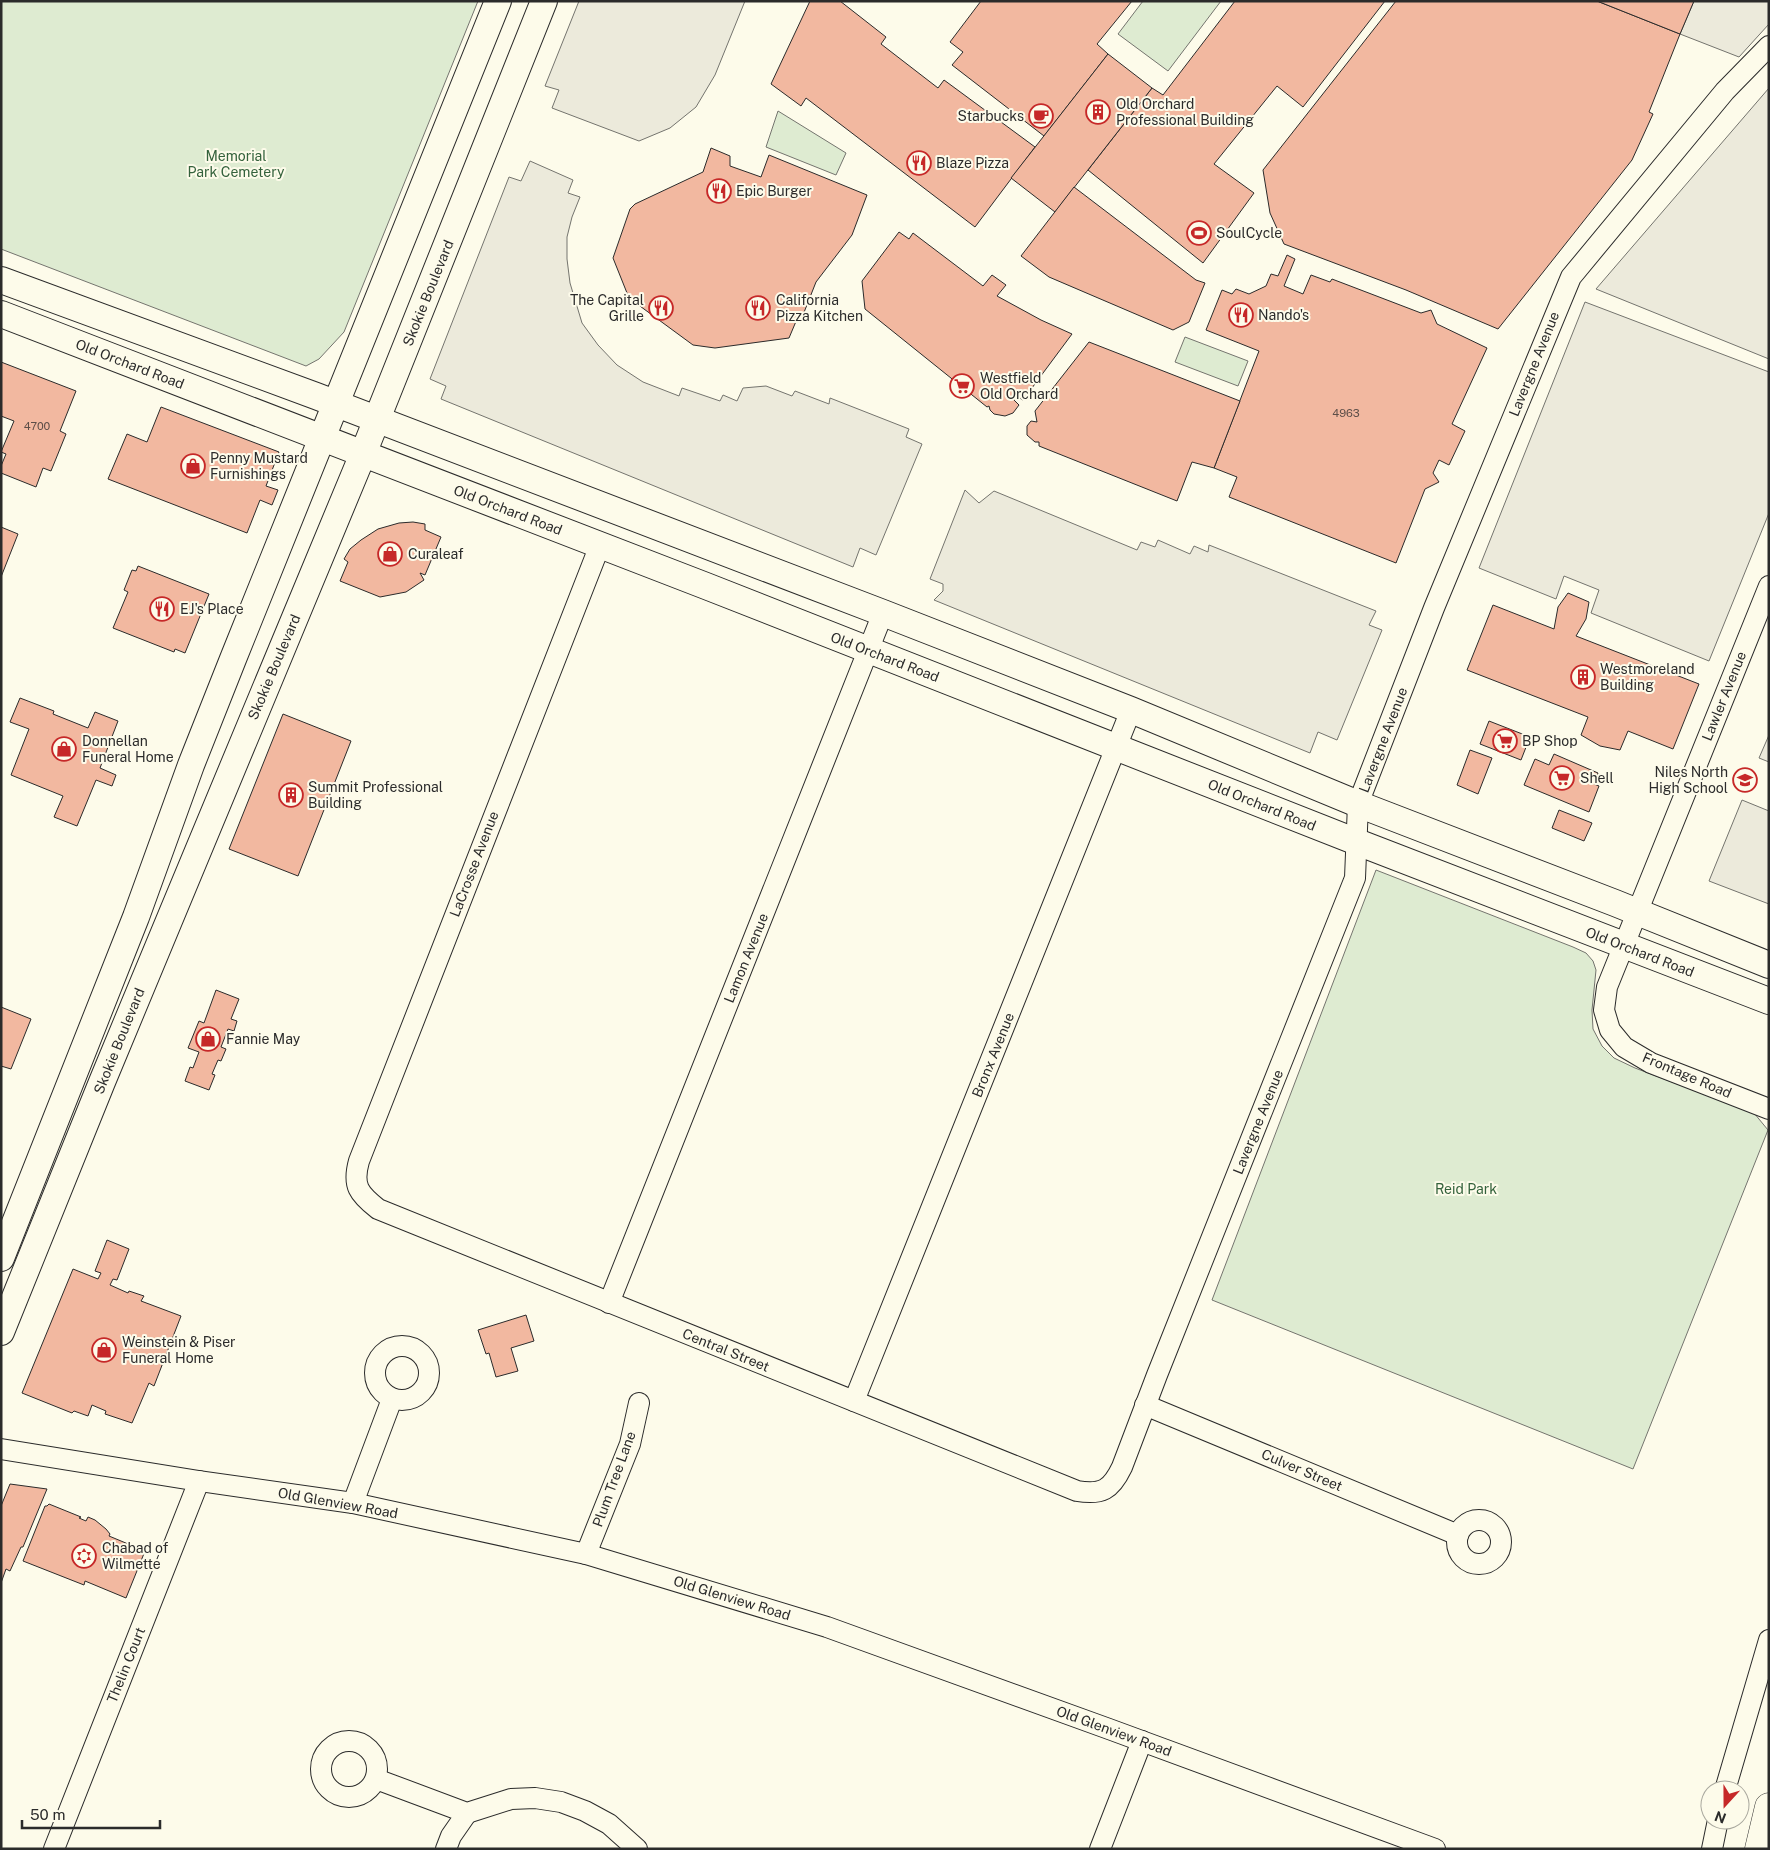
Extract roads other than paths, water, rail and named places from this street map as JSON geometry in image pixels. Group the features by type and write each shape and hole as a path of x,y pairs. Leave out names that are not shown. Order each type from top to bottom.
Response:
{"highway":[{"path":"1759,1849 1769,1807"}],"main road":[{"path":"1,1258 136,917 191,764 498,1"},
{"name":"Skokie Boulevard","path":"1,1332 102,1082 363,454 544,1"},
{"path":"1,280 377,419 883,613 1131,710 1358,804 1638,912 1769,965"},
{"name":"Old Orchard Road","path":"1,314 600,545 1625,947 1769,1001"}],"street":[{"name":"Lavergne Avenue","path":"1106,1489 1116,1480 1122,1468 1145,1405 1354,878 1358,804 1434,608 1571,277 1725,91 1769,46"},
{"name":"LaCrosse Avenue","path":"356,1184 359,1161 600,545"},
{"name":"Lawler Avenue","path":"1625,947 1769,586"},
{"name":"Lamon Avenue","path":"609,1302 883,613"},
{"name":"Bronx Avenue","path":"854,1401 1131,710"},
{"name":"Frontage Road","path":"1625,947 1607,987 1604,1010 1610,1030 1624,1047 1650,1062 1769,1109"},
{"name":"Central Street","path":"356,1184 363,1198 378,1209 1077,1491 1093,1494 1106,1489"},
{"path":"353,1503 392,1399"},
{"name":"Plum Tree Lane","path":"586,1554 630,1444 639,1403"},
{"name":"Culver Street","path":"1145,1405 1458,1535"},
{"name":"Old Glenview Road","path":"1,1449 199,1481 353,1503 586,1554 827,1627 1435,1849"},
{"name":"Thelin Court","path":"54,1849 199,1481"},
{"path":"1729,1780 1769,1640"},
{"path":"1100,1849 1142,1741"},
{"path":"376,1778 467,1813"},
{"path":"446,1849 455,1829 467,1813 511,1799 535,1798 561,1802 585,1811 609,1824 637,1849"},
{"path":"1712,1849 1716,1830"}],"place":[{"name":"Old Orchard Professional Building","path":"1098,112"},
{"name":"Starbucks","path":"1041,116"},
{"name":"Blaze Pizza","path":"919,163"},
{"name":"Epic Burger","path":"719,191"},
{"name":"SoulCycle","path":"1199,233"},
{"name":"The Capital Grille","path":"661,308"},
{"name":"California Pizza Kitchen","path":"758,308"},
{"name":"Nando's","path":"1241,315"},
{"name":"Westfield Old Orchard","path":"962,386"},
{"name":"Penny Mustard Furnishings","path":"193,466"},
{"name":"Curaleaf","path":"390,554"},
{"name":"EJ's Place","path":"162,609"},
{"name":"Westmoreland Building","path":"1583,677"},
{"name":"BP Shop","path":"1505,741"},
{"name":"Donnellan Funeral Home","path":"64,749"},
{"name":"Shell","path":"1562,778"},
{"name":"Niles North High School","path":"1745,780"},
{"name":"Summit Professional Building","path":"291,795"},
{"name":"Fannie May","path":"208,1039"},
{"name":"Weinstein & Piser Funeral Home","path":"104,1350"},
{"name":"Chabad of Wilmette","path":"84,1556"}],"park label":[{"name":"Memorial Park Cemetery","path":"236,164"},
{"name":"Reid Park","path":"1466,1189"}]}
